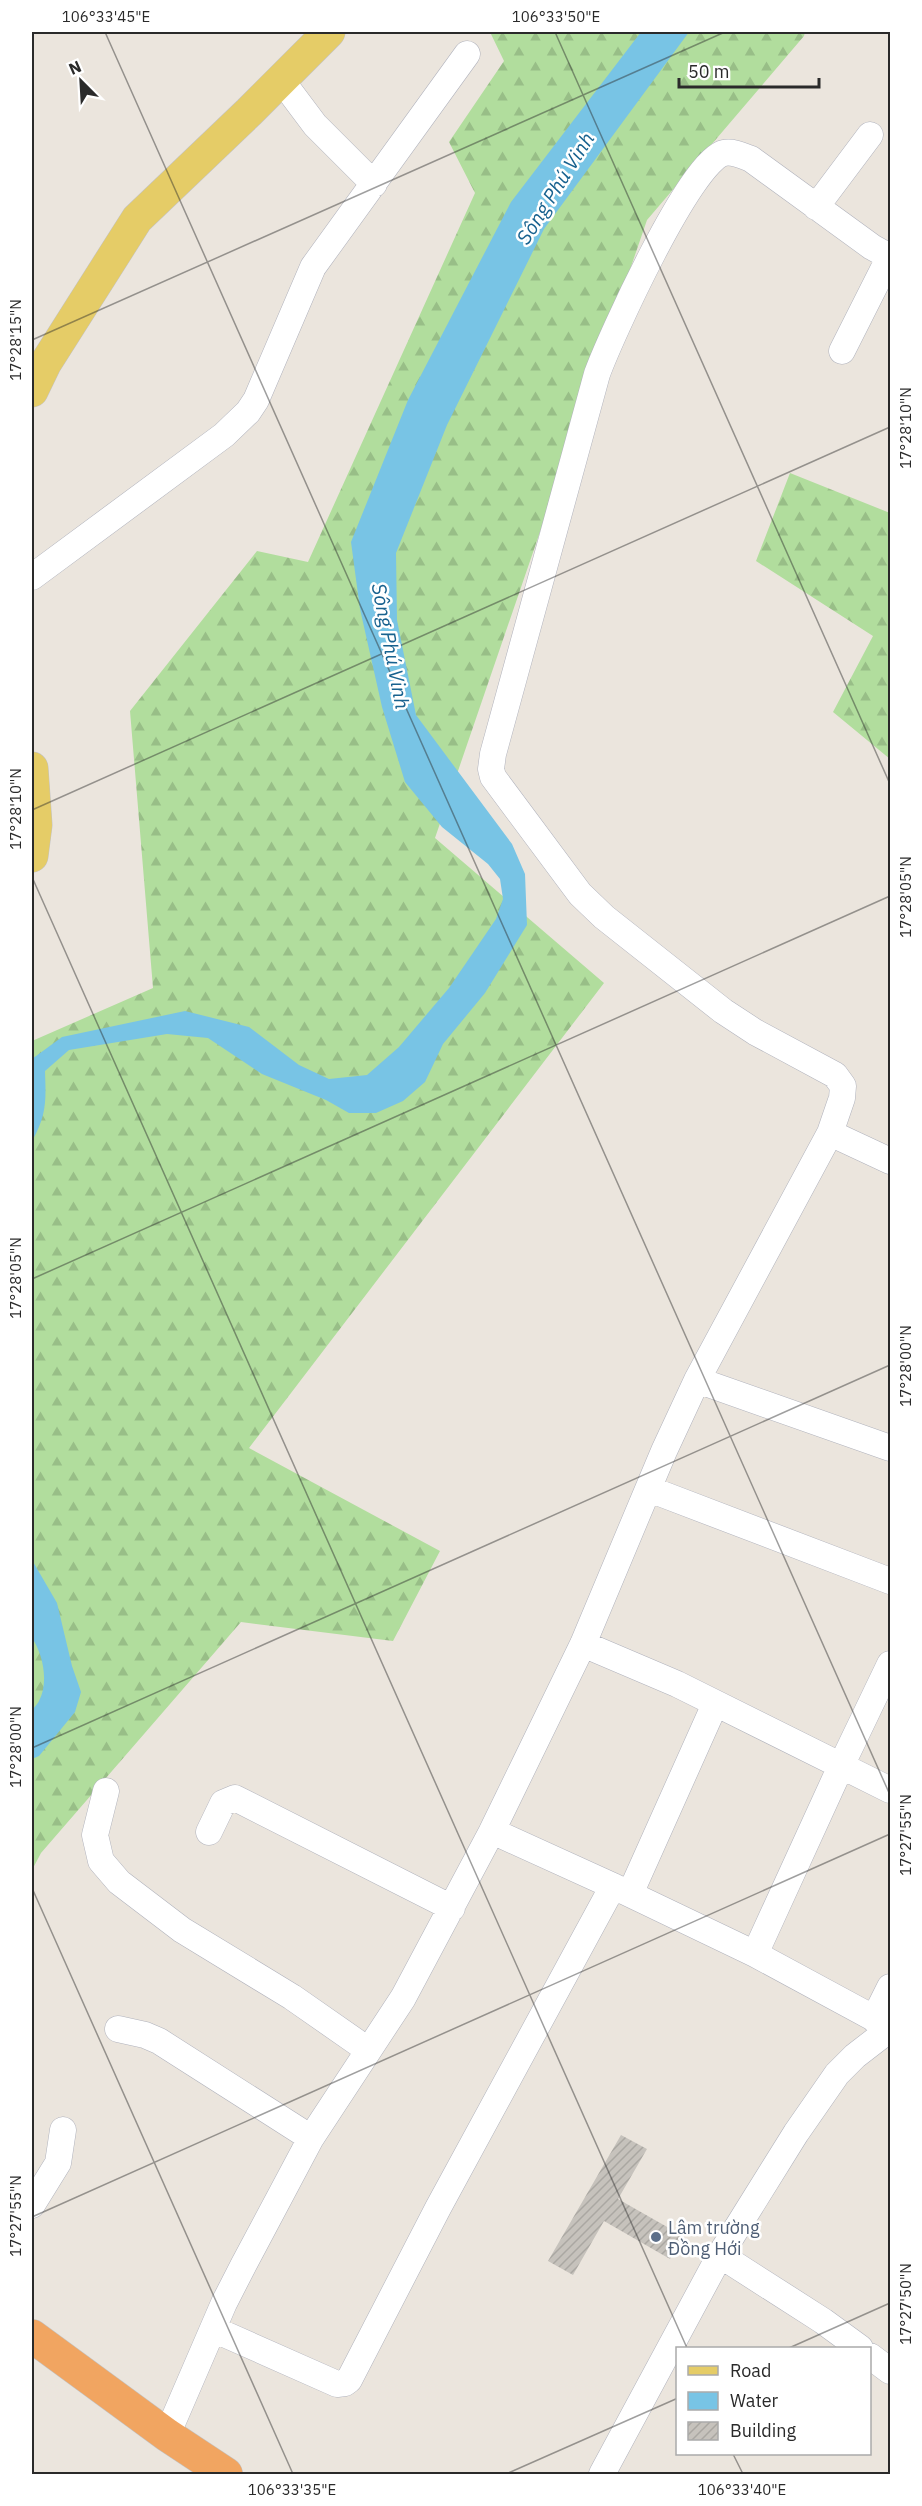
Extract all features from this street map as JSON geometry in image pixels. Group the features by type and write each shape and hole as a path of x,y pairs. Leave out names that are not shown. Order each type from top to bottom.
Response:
{"highway":[{"path":"32,2336 212,2470"}],"main road":[{"path":"36,369 123,238 146,208 282,81 329,32"},
{"path":"32,768 36,825 32,856"}],"street":[{"path":"32,576 224,435 248,412 263,387 307,276 467,54"},
{"path":"282,81 315,125 375,183"},
{"path":"816,207 870,135"},
{"path":"167,2435 244,2264 312,2138 403,1998 492,1831 583,1644 697,1380 830,1133 842,1098 843,1086 835,1076 755,1032 723,1011 604,917 580,894 494,777 491,769 493,754 597,374 611,337 671,222 699,176 724,153 751,159 872,247 890,257 842,351"},
{"path":"830,1133 891,1161"},
{"path":"697,1380 891,1448"},
{"path":"649,1489 891,1581"},
{"path":"583,1644 666,1679 891,1790"},
{"path":"755,1954 891,1664"},
{"path":"213,2330 337,2384 345,2384 350,2380 438,2208 622,1890 716,1704"},
{"path":"106,1791 95,1835 101,1861 112,1875 182,1930 292,1997 368,2050"},
{"path":"209,1832 224,1803 236,1797 452,1908"},
{"path":"492,1831 755,1954 885,2025"},
{"path":"602,2475 720,2255 780,2159 837,2074 885,2025 891,1987"},
{"path":"117,2029 145,2035 159,2042 312,2138"},
{"path":"32,2205 58,2163 63,2130"},
{"path":"720,2255 823,2321 857,2347"},
{"path":"871,2357 891,2371"}],"green space":[{"path":"490,32 805,32 804,36 647,220 435,838 604,983 249,1448 440,1551 393,1641 241,1622 41,1853 32,1870 32,1041 153,988 130,711 257,551 308,562 475,193 449,142 504,61"},
{"path":"790,473 890,513 890,759 833,712 873,636 756,561"}],"water":[{"name":"Sông Phú Vinh","path":"641,32 689,32 544,229 447,425 396,553 397,620 416,715 512,844 525,874 527,925 485,993 443,1044 425,1082 403,1101 376,1113 349,1113 326,1100 262,1074 208,1038 167,1034 69,1050 45,1071 44,1107 32,1141 32,1059 62,1037 185,1011 249,1027 299,1065 329,1079 367,1075 399,1047 449,988 496,919 503,899 500,879 488,864 442,827 405,782 382,707 360,609 351,542 408,400 511,202"},
{"path":"32,1560 57,1603 72,1666 81,1692 75,1712 39,1756 32,1759 31,1717 42,1693 44,1677 42,1660 32,1638"}],"building":[{"path":"621,2135 647,2149 618,2199 683,2236 670,2259 604,2221 573,2275 548,2261"}],"place":[{"name":"Lâm trường Đồng Hới","path":"656,2237"}]}
